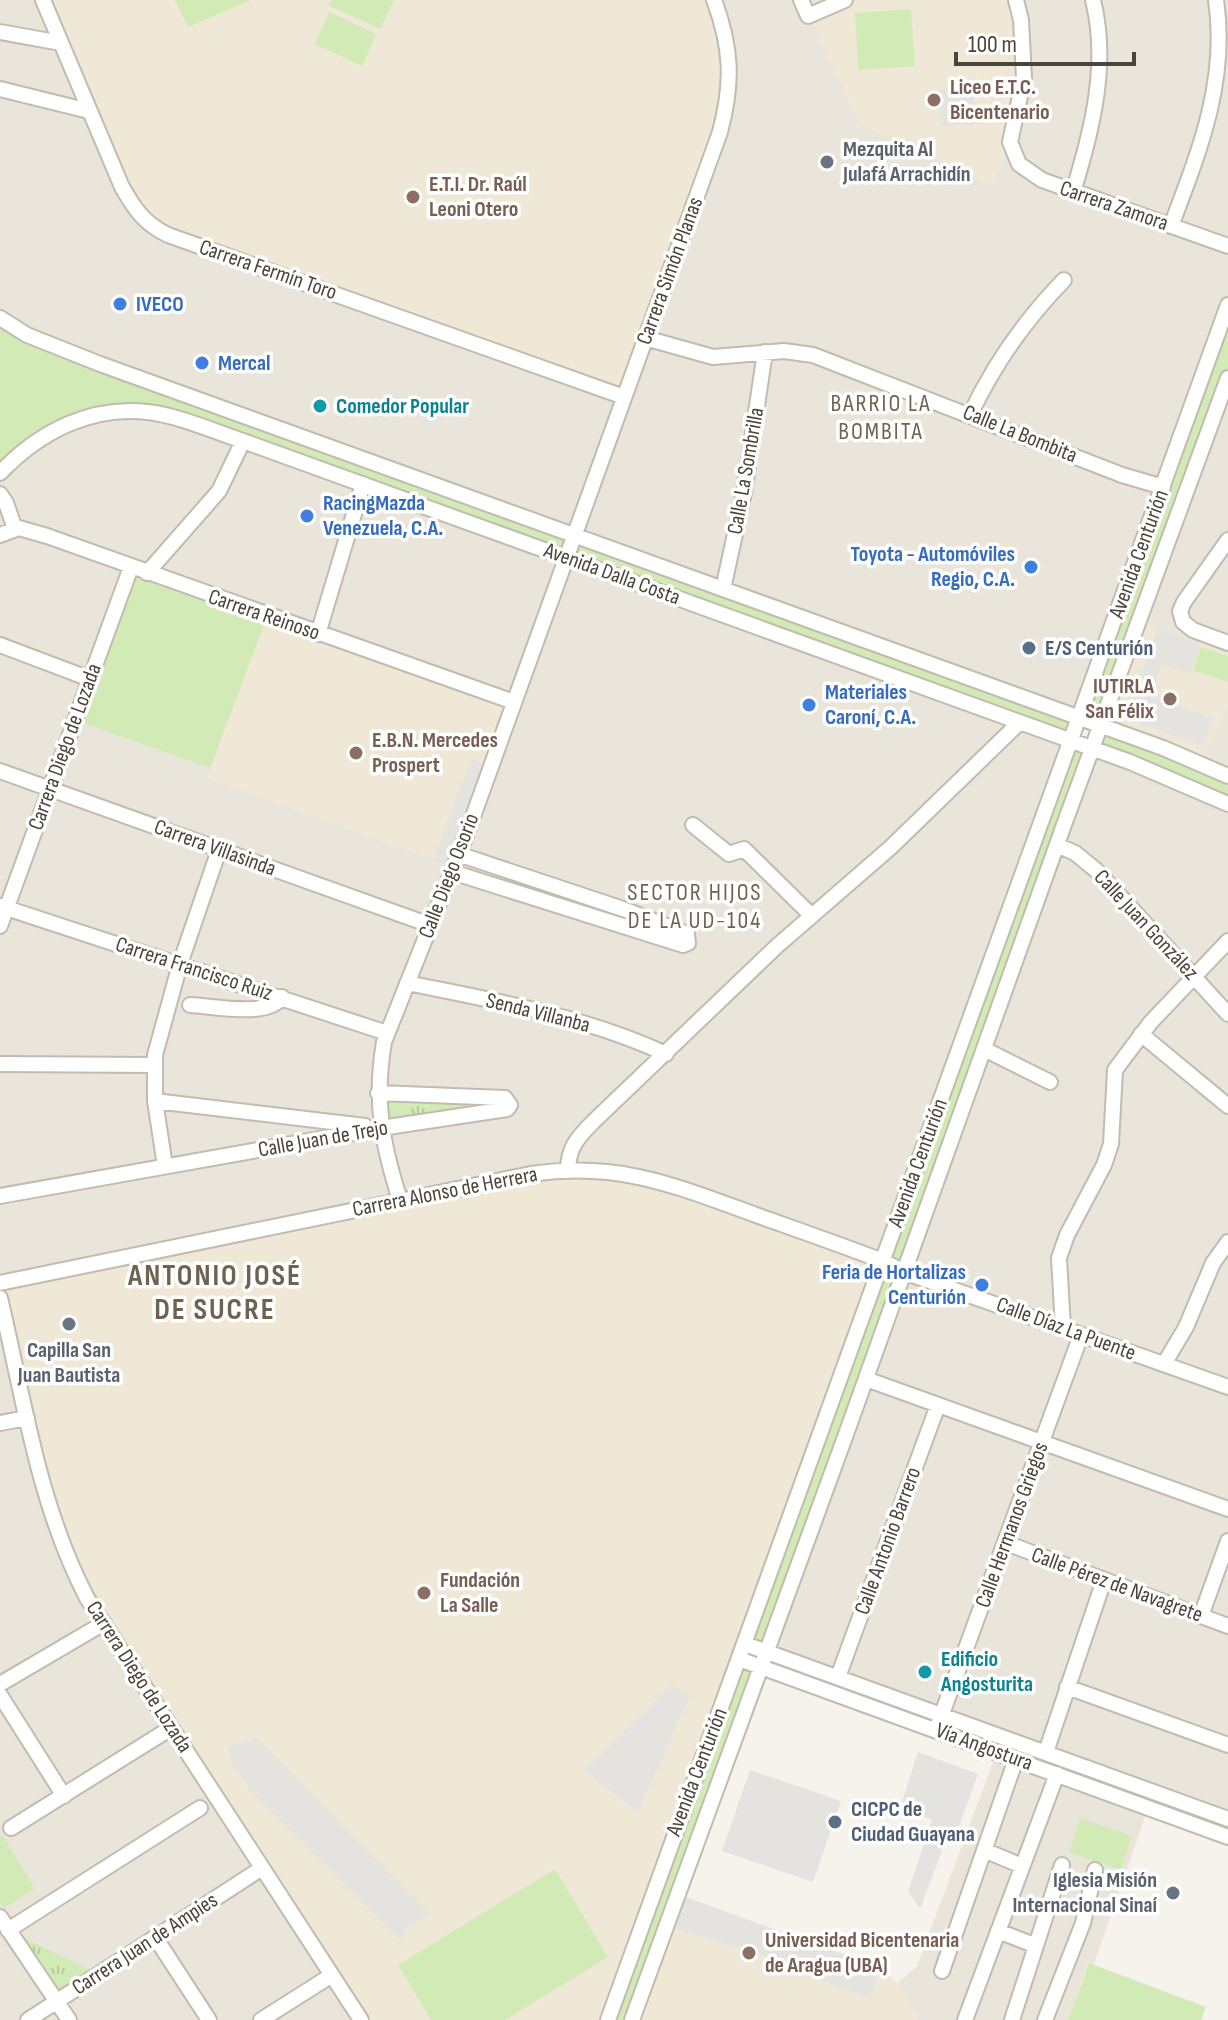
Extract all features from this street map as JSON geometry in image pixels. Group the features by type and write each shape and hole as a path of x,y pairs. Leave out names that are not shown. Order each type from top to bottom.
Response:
{"street":[{"name":"Carrera Fermín Toro","path":"43,0 122,187 133,207 151,227 624,397"},
{"name":"Carrera Simón Planas","path":"565,557 706,174 728,104 728,47 714,0"},
{"path":"801,0 808,16 845,0"},
{"name":"Carrera Zamora","path":"1016,0 1021,20 1024,78 1010,142 1019,164 1033,176 1073,192 1228,246"},
{"path":"1073,192 1096,99 1098,50 1093,0"},
{"path":"1171,226 1219,85 1222,55 1216,0"},
{"path":"0,32 61,43"},
{"path":"0,89 89,111"},
{"path":"970,415 986,381 1009,345 1036,308 1064,280"},
{"name":"Avenida Centurión","path":"608,2020 1228,305"},
{"name":"Avenida Dalla Costa","path":"0,318 27,335 184,395 1163,748 1228,776"},
{"path":"0,326 27,335"},
{"name":"Calle La Bombita","path":"645,338 713,357 784,351 813,355 1122,475 1163,487"},
{"name":"Calle La Sombrilla","path":"723,589 744,493 765,352"},
{"name":"Avenida Centurión","path":"632,2020 1228,378"},
{"name":"Avenida Dalla Costa","path":"0,473 22,451 51,431 82,419 117,412 163,415 363,484 1092,748 1228,804"},
{"path":"147,573 219,491 243,441"},
{"path":"318,634 363,484"},
{"path":"0,494 15,529 0,535"},
{"name":"Carrera Reinoso","path":"15,529 47,536 514,702"},
{"path":"1228,540 1180,611 1183,622 1193,630 1228,643"},
{"name":"Calle Diego Osorio","path":"400,1200 381,1128 378,1093 387,1033 452,872 565,557"},
{"name":"Carrera Diego de Lozada","path":"0,926 3,907 50,789 131,567"},
{"path":"0,645 90,679"},
{"path":"568,1170 569,1153 581,1135 812,916 890,848 1019,723"},
{"name":"Carrera Villasinda","path":"0,771 430,925"},
{"path":"693,825 729,854 744,849 812,916"},
{"name":"Calle Juan González","path":"1057,845 1084,859 1097,871 1228,1014"},
{"path":"165,1166 155,1101 154,1065 180,964 219,850"},
{"path":"452,872 683,945 689,940 687,934 623,909 458,854"},
{"name":"Carrera Francisco Ruiz","path":"3,907 387,1033"},
{"path":"1063,1328 1058,1270 1062,1247 1104,1165 1111,1144 1115,1070 1141,1034 1228,941"},
{"name":"Senda Villanba","path":"407,983 576,1020 643,1042 666,1054"},
{"path":"190,1005 262,1010 277,1004 282,997"},
{"path":"1141,1034 1228,1106"},
{"path":"984,1049 1050,1082"},
{"path":"0,1064 154,1065"},
{"name":"Calle Juan de Trejo","path":"0,1196 381,1128 507,1109 510,1105 505,1098 378,1093"},
{"path":"155,1101 381,1128"},
{"name":"Carrera Alonso de Herrera","path":"0,1283 400,1200 531,1174 568,1170 653,1178 883,1261 904,1272"},
{"path":"1164,1364 1186,1327 1213,1263 1228,1242"},
{"name":"Calle Díaz La Puente","path":"904,1272 1228,1387"},
{"name":"Carrera Diego de Lozada","path":"0,1298 41,1479 60,1541 82,1587 361,2020"},
{"name":"Calle Hermanos Griegos","path":"936,1730 1081,1335"},
{"path":"866,1379 1228,1509"},
{"name":"Calle Antonio Barrero","path":"838,1677 938,1405"},
{"path":"0,1423 27,1418"},
{"path":"1201,1616 1228,1541"},
{"name":"Calle Pérez de Navagrete","path":"1006,1543 1228,1626"},
{"path":"1046,1752 1104,1580"},
{"path":"0,1684 104,1623"},
{"path":"776,1625 777,1643 784,1658"},
{"name":"Vía Angostura","path":"745,1644 1228,1819"},
{"name":"Vía Angostura","path":"739,1659 1228,1837"},
{"name":"Avenida Centurión","path":"752,1690 766,1679 787,1676"},
{"path":"1067,1687 1228,1745"},
{"path":"0,1695 64,1796"},
{"path":"11,1828 171,1728"},
{"path":"942,1971 1016,1759"},
{"path":"965,2020 1057,1774"},
{"path":"69,2020 4,1923 200,1808"},
{"path":"984,1850 1022,1866"},
{"path":"1012,2020 1062,1865"},
{"name":"Carrera Juan de Ampies","path":"28,2020 262,1868"},
{"path":"1045,2020 1083,1923 1095,1870"},
{"path":"998,1931 1034,1945"},
{"path":"155,1937 209,2020"},
{"path":"261,2020 332,1975"}],"shaded area":[{"path":"0,0 1228,0 1228,305 1079,718 492,507 0,318"},
{"name":"E.T.I. Dr. Raúl Leoni Otero","path":"43,0 714,0 730,85 624,397 142,219"},
{"name":"Liceo E.T.C. Bicentenario","path":"845,0 1016,0 1023,43 1010,142 994,185 860,124 808,16"},
{"path":"973,89 974,125 941,126 940,90"},
{"path":"1228,378 1228,776 1100,726"},
{"path":"151,412 1071,741 608,2020 0,2020 0,473 65,425"},
{"name":"E.B.N. Mercedes Prospert","path":"267,616 514,702 453,867 207,778"},
{"name":"IUTIRLA San Félix","path":"1140,622 1228,653 1228,707 1201,762 1102,725"},
{"path":"1157,629 1201,644 1190,674 1161,664 1151,696 1213,718 1203,746 1130,720 1127,715"},
{"path":"1092,748 1228,804 1228,1819 779,1650 777,1643"},
{"path":"471,759 491,766 453,867 433,860"},
{"name":"Fundación La Salle","path":"613,1172 883,1261 608,2020 361,2020 71,1567 0,1298 0,1283 482,1183"},
{"path":"672,1685 690,1696 638,1813 584,1770"},
{"path":"257,1738 430,1914 407,1927 402,1941 253,1794 233,1765 227,1747"},
{"path":"918,1752 978,1774 958,1829 951,1827 920,1909 908,1891 932,1820 900,1808"},
{"path":"997,1752 1148,1808 1094,1964 1088,1963 1068,2020 917,2020 898,1983 917,1966"},
{"path":"750,1770 841,1801 813,1882 722,1851"},
{"name":"Universidad Bicentenaria de Aragua (UBA)","path":"677,1894 878,1967 898,1983 917,2020 632,2020"},
{"path":"677,1894 878,1967 871,1999 815,1977 816,1971 666,1926"}],"green space":[{"path":"175,0 251,0 188,27"},
{"path":"331,0 394,0 380,29 328,5"},
{"path":"911,9 915,66 858,70 855,13"},
{"path":"329,12 376,34 362,66 315,44"},
{"path":"1228,305 1228,378 1101,726 1228,776 1228,804 1093,749 767,1651 1228,1819 1228,1837 761,1667 632,2020 608,2020 739,1659 761,1666 766,1652 745,1644 1070,741 163,415 82,419 0,473 0,318 27,335 1079,718","holes":["1079,719 1100,726 1092,748 1071,741"]},
{"path":"131,567 267,616 210,768 75,720"},
{"path":"1201,647 1228,656 1228,682 1193,670"},
{"path":"489,864 623,909 618,926 482,882"},
{"path":"378,1097 509,1102 381,1128"},
{"path":"1080,1818 1132,1836 1121,1870 1069,1852"},
{"path":"2,1834 35,1889 4,1908 0,1902"},
{"path":"555,1869 608,1957 505,2020 431,2020 398,1965"},
{"path":"8,1930 98,1974 57,2001"},
{"path":"1089,1963 1206,2007 1201,2020 1068,2020"}],"place":[{"name":"Liceo E.T.C. Bicentenario","path":"934,100"},
{"name":"Mezquita Al Julafá Arrachidín","path":"827,162"},
{"name":"E.T.I. Dr. Raúl Leoni Otero","path":"413,197"},
{"name":"IVECO","path":"120,304"},
{"name":"Mercal","path":"202,363"},
{"name":"Comedor Popular","path":"320,406"},
{"name":"RacingMazda Venezuela, C.A.","path":"307,516"},
{"name":"Toyota - Automóviles Regio, C.A.","path":"1031,567"},
{"name":"E/S Centurión","path":"1029,648"},
{"name":"IUTIRLA San Félix","path":"1170,699"},
{"name":"Materiales Caroní, C.A.","path":"809,705"},
{"name":"E.B.N. Mercedes Prospert","path":"356,753"},
{"name":"Feria de Hortalizas Centurión","path":"982,1285"},
{"name":"Capilla San Juan Bautista","path":"69,1324"},
{"name":"Fundación La Salle","path":"424,1593"},
{"name":"Edificio Angosturita","path":"925,1672"},
{"name":"CICPC de Ciudad Guayana","path":"835,1822"},
{"name":"Iglesia Misión Internacional Sinaí","path":"1173,1893"},
{"name":"Universidad Bicentenaria de Aragua (UBA)","path":"749,1953"}],"district":[{"name":"BARRIO LA BOMBITA","path":"881,417"},
{"name":"SECTOR HIJOS DE LA UD-104","path":"695,906"},
{"name":"ANTONIO JOSÉ DE SUCRE","path":"215,1293"}]}
